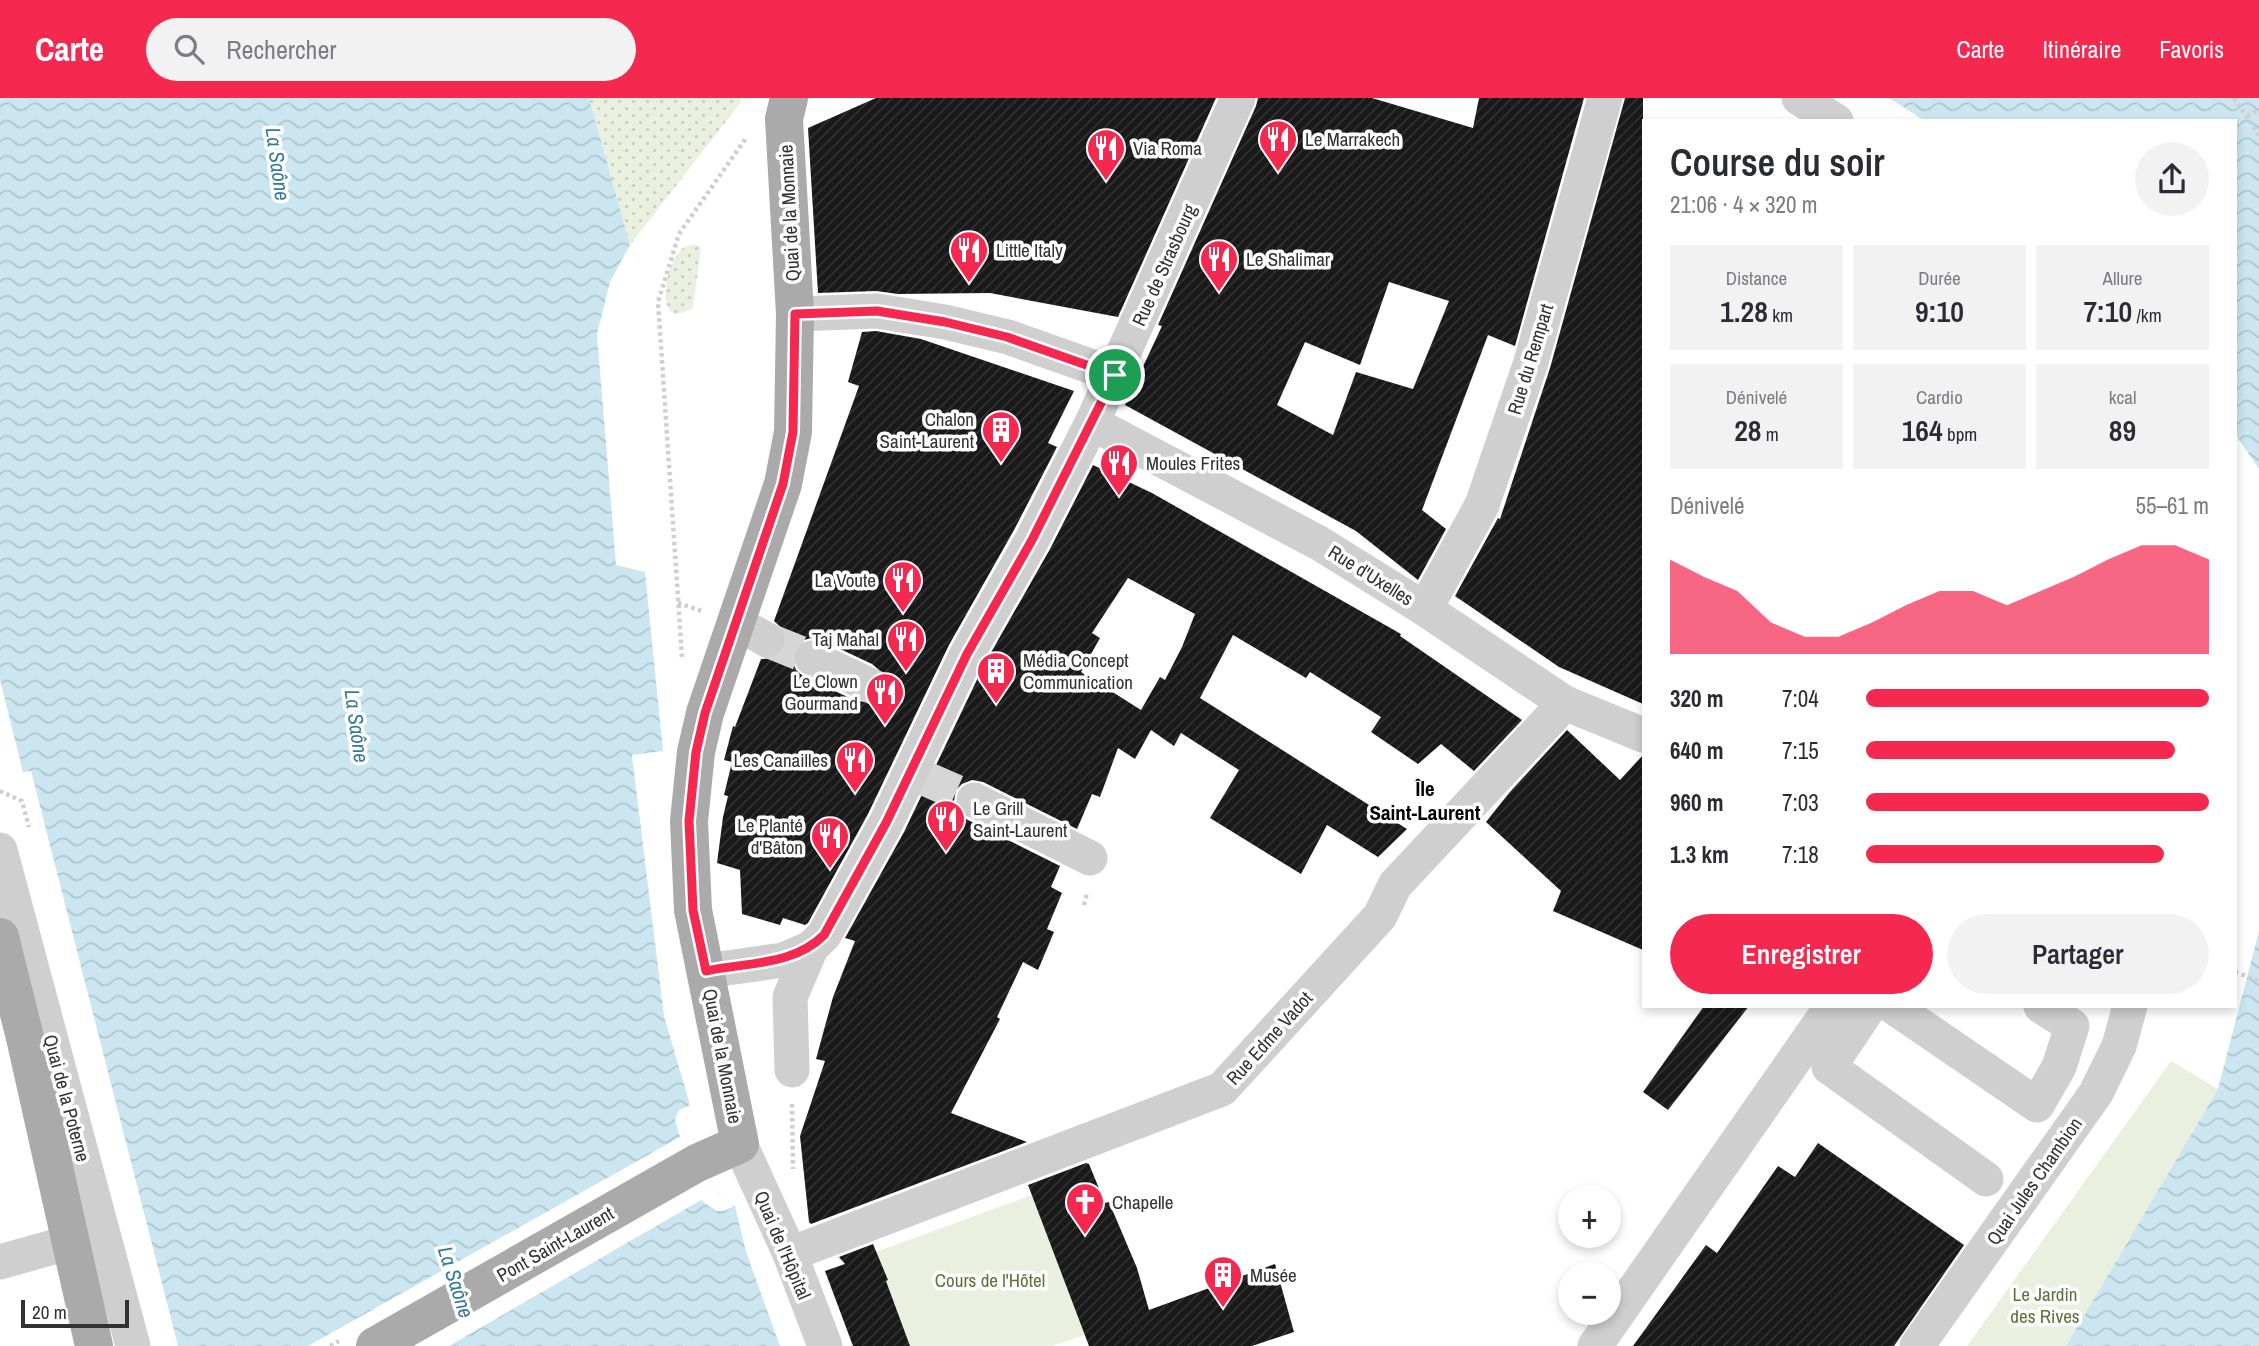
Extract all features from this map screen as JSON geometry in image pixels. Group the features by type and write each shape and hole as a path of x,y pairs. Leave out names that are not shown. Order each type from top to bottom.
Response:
{"main road":[{"name":"Quai de la Monnaie","path":"697,1163 740,1144 693,910 689,821 696,752 705,713 783,484 793,432 795,314 784,119 789,98"},
{"name":"Quai de la Poterne","path":"0,937 94,1346"},
{"name":"Pont Saint-Laurent","path":"376,1346 697,1163"}],"street":[{"name":"Rue de Strasbourg","path":"792,1070 790,996 811,948 824,935 886,823 917,775 923,710 967,654 1032,540 1115,375 1238,98"},
{"name":"Rue du Rempart","path":"1425,609 1482,505 1531,362 1605,98"},
{"path":"1799,98 1833,119"},
{"path":"795,314 877,311 945,322 1007,337 1115,375"},
{"name":"Rue d'Uxelles","path":"1092,423 1320,543 1425,609 1565,703 1642,736"},
{"path":"812,658 863,682"},
{"name":"Rue Edme Vadot","path":"790,1254 1223,1089 1380,916 1395,885 1565,703"},
{"path":"974,800 1090,858"},
{"name":"Quai de la Poterne","path":"0,850 133,1346"},
{"path":"706,971 783,960 811,948"},
{"path":"1595,1346 1831,1008"},
{"path":"1869,1008 1829,1067 1986,1179"},
{"path":"1895,1008 2037,1105 2059,1067 2072,1026 2044,1008"},
{"name":"Quai Jules Chambion","path":"1917,1346 2096,1093 2119,1046 2129,1008"},
{"name":"Quai de l'Hôpital","path":"740,1144 790,1254 825,1346"},
{"path":"0,1262 71,1242"}],"path":[{"path":"2234,98 2259,135"},
{"path":"2247,116 2259,109"},
{"path":"682,659 658,302 679,234 753,128"},
{"path":"678,603 703,611"},
{"path":"2237,972 2259,981"},
{"path":"792,1070 791,1149 794,1177"}],"green space":[{"path":"589,98 740,98 741,102 630,245"},
{"path":"694,244 701,247 693,308 680,314 671,312 666,293 671,267 683,248"},
{"name":"Le Jardin des Rives","path":"2171,1061 2218,1089 2066,1346 1967,1346"},
{"name":"Cours de l'Hôtel","path":"1032,1195 1085,1335 1052,1346 910,1346 876,1252"}],"water":[{"name":"La Saône","path":"0,98 589,98 630,245 610,282 597,334 616,565 645,572 663,751 632,755 664,1016 690,1105 682,1140 705,1185 735,1206 746,1252 780,1346 178,1346 31,771 23,772 0,680"},
{"path":"1889,98 2259,98 2259,469 2237,437 2237,119 1922,119"},
{"path":"2259,931 2259,1346 2066,1346 2218,1089"}],"pier":[{"path":"690,1105 682,1140 705,1185 735,1206 716,1211 701,1200 449,1346 308,1346 680,1137 675,1119 679,1110"}],"building":[{"path":"876,98 1216,98 1118,317 990,293 818,293 808,128"},
{"path":"1258,98 1372,98 1473,128 1479,98 1584,98 1515,346 1488,335 1422,510 1446,529 1418,580 1356,531 1125,405 1162,326 1158,325","holes":["1389,282 1449,301 1413,389 1356,372 1333,435 1277,405 1305,342 1360,365"]},
{"path":"1625,98 1643,98 1642,704 1559,667 1455,596 1498,518 1500,519 1550,368"},
{"path":"876,331 921,339 1074,391 1048,443 1057,447 949,645 868,814 808,923 805,925 783,918 780,925 742,914 740,870 717,863 728,796 724,795 732,762 724,760 733,726 735,727 761,659 776,658 785,650 785,631 774,621 859,386 848,382 862,332","holes":["811,638 872,664 879,670 883,681 875,698 865,702 854,700 803,676 796,670 792,660 794,649 801,641"]},
{"path":"1093,465 1152,493 1401,634 1400,636 1522,720 1474,771 1441,744 1418,764 1371,732 1381,717 1310,672 1306,678 1233,635 1200,698 1407,829 1378,857 1327,825 1301,874 1210,818 1239,770 1181,733 1174,746 1151,730 1135,759 1118,748 1100,797 1092,794 1077,829 983,782 972,780 962,784 956,790 954,801 964,818 1060,866 1051,887 1062,893 1047,929 1054,932 1038,970 1023,962 997,1017 1000,1019 951,1113 1027,1142 811,1224 800,1136 825,1061 816,1059 833,997 855,941 845,938 904,832 985,663 1050,549","holes":["1128,578 1195,614 1165,680 1160,677 1141,710 1081,672 1100,638 1092,633"]},
{"path":"1567,730 1620,780 1642,756 1642,950 1553,911 1561,891 1486,822"},
{"path":"1703,1008 1747,1008 1668,1110 1643,1092"},
{"path":"1818,1143 1964,1245 1894,1346 1633,1346 1706,1245 1717,1253 1778,1166 1795,1177"},
{"path":"1089,1164 1105,1203 1109,1202 1137,1268 1149,1310 1275,1264 1294,1332 1252,1346 1089,1346 1028,1185"},
{"path":"873,1244 910,1346 853,1346 825,1271 845,1264 839,1257"}],"tunnel":[{"path":"767,640 812,658"},
{"path":"863,682 910,704"},
{"path":"924,778 974,800"}],"place":[{"name":"Le Marrakech","path":"1278,173"},
{"name":"Via Roma","path":"1106,182"},
{"name":"Little Italy","path":"969,284"},
{"name":"Le Shalimar","path":"1219,293"},
{"name":"Chalon Saint-Laurent","path":"1001,464"},
{"name":"Moules Frites","path":"1119,497"},
{"name":"La Voute","path":"903,614"},
{"name":"Taj Mahal","path":"906,673"},
{"name":"Média Concept Communication","path":"996,705"},
{"name":"Le Clown Gourmand","path":"885,726"},
{"name":"Les Canailles","path":"855,794"},
{"name":"Le Grill Saint-Laurent","path":"946,853"},
{"name":"Le Planté d'Bâton","path":"830,870"},
{"name":"Chapelle","path":"1085,1236"},
{"name":"Musée","path":"1223,1309"}],"district":[{"name":"Île Saint-Laurent","path":"1425,800"}],"route":[{"path":"877,311 945,322 1007,337 1115,375 1032,540 967,654 886,823 824,935 811,948 783,960 706,971 693,910 689,821 696,752 705,713 783,484 793,432 795,314 877,311"}]}
